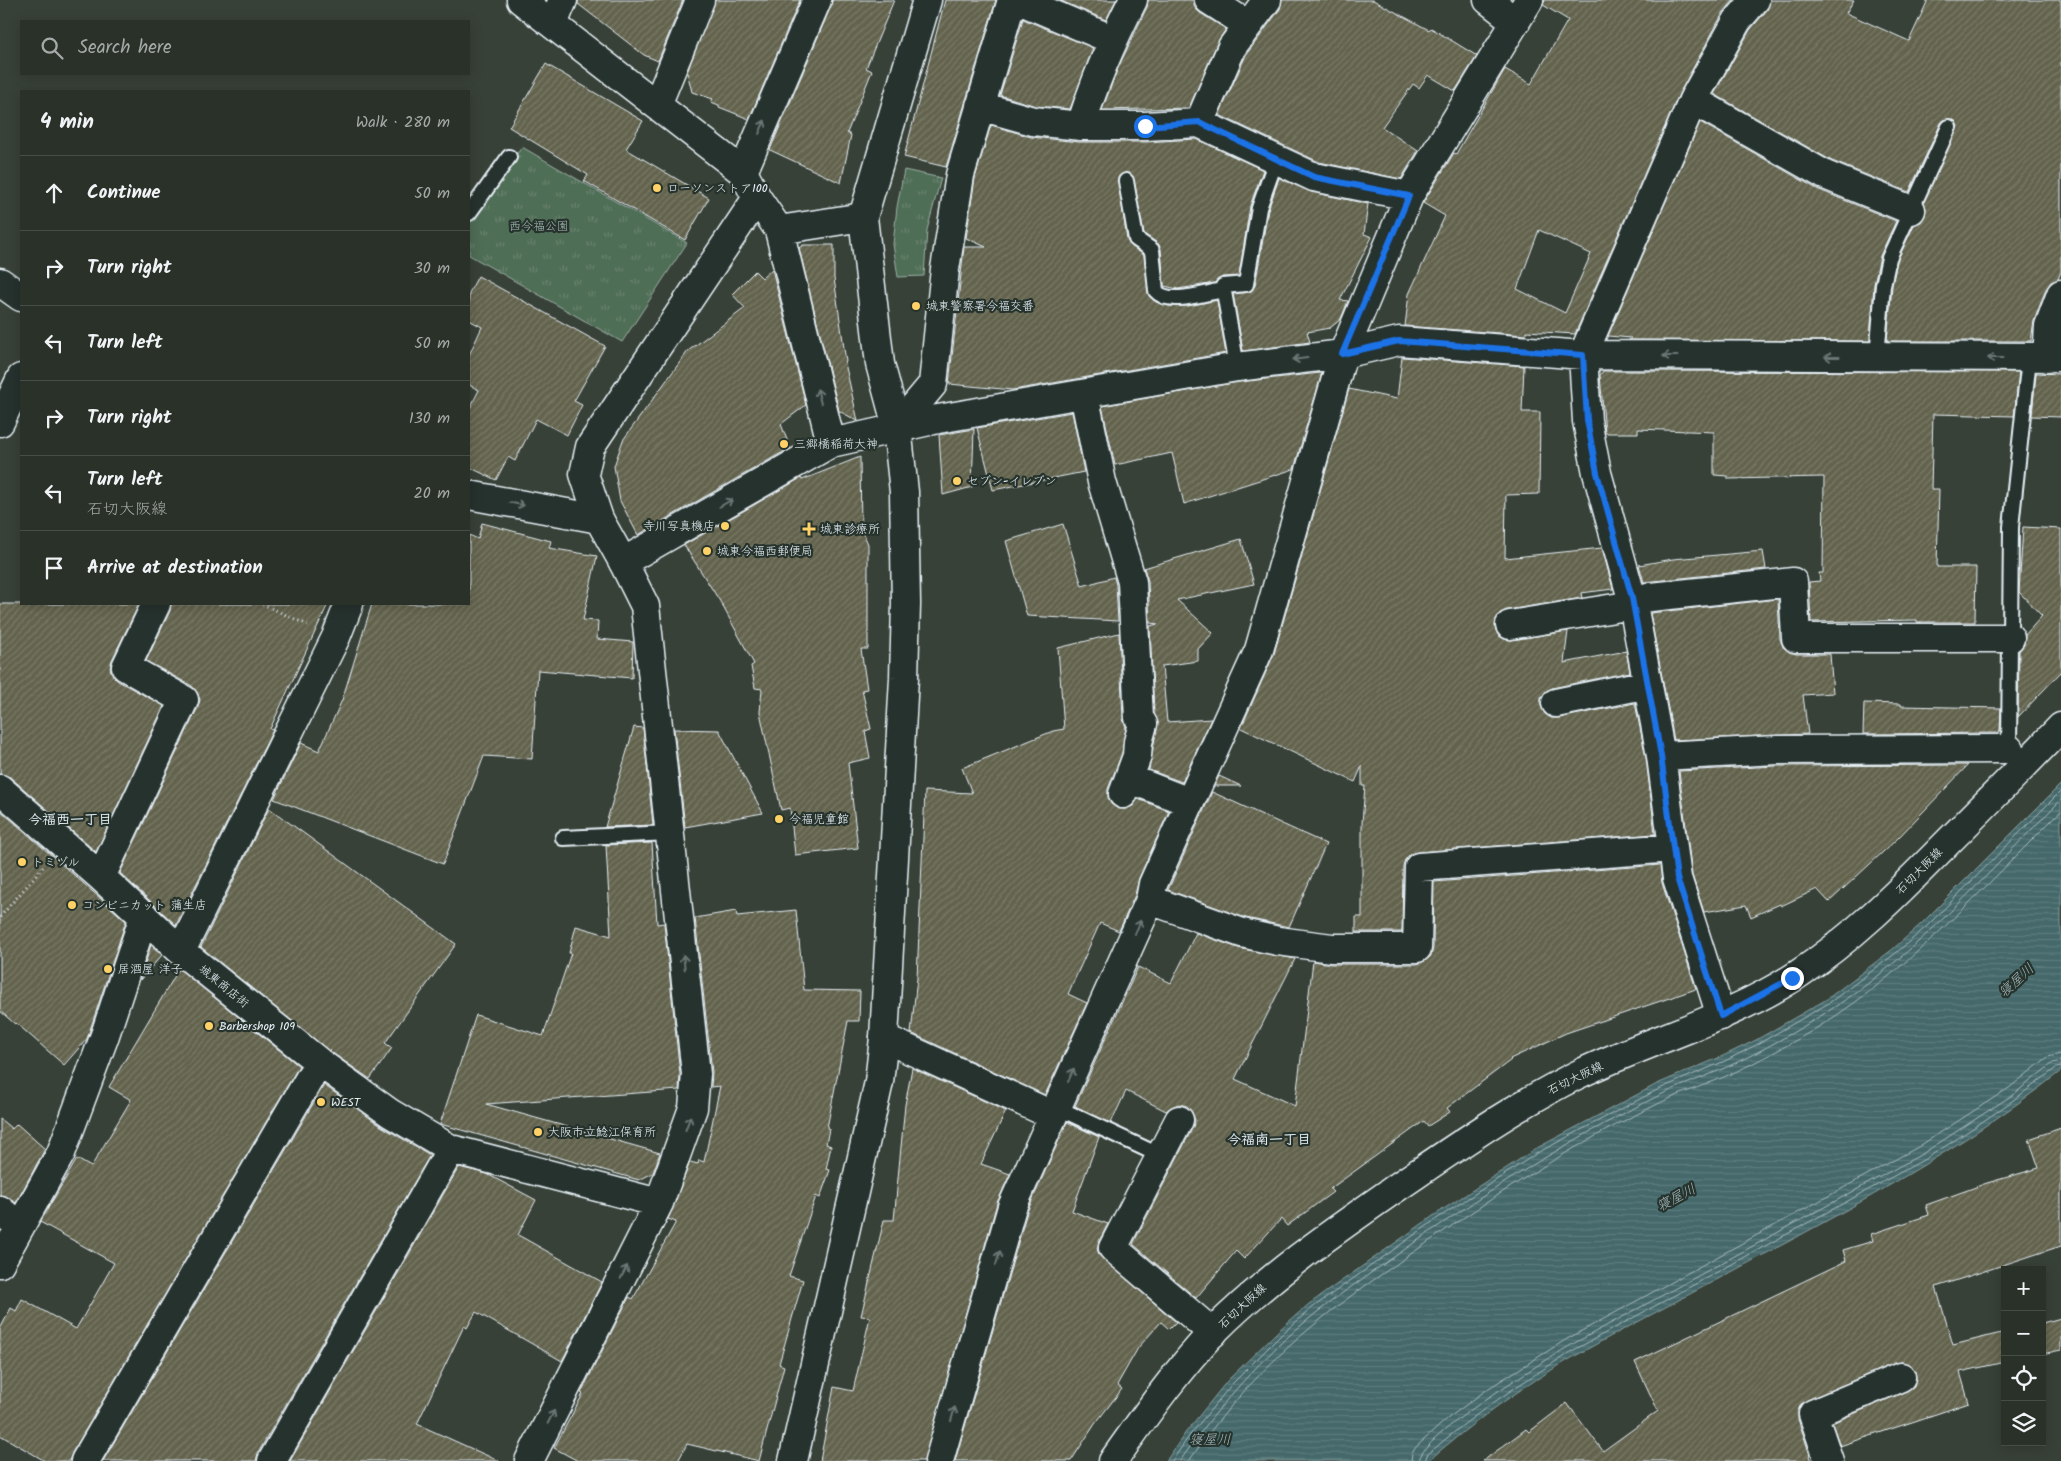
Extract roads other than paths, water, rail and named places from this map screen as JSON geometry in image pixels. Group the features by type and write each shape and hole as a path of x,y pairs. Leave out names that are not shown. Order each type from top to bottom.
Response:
{"street":[{"path":"521,0 558,12 657,105 743,172 757,198 779,230 830,443"},
{"path":"657,105 700,0"},
{"path":"743,172 817,0"},
{"path":"793,1461 879,1082 884,1038 906,622 904,492 897,427 880,364 863,217 927,0"},
{"path":"897,427 933,384 945,269 960,175 1012,0"},
{"path":"1019,0 1113,40"},
{"path":"1081,126 1090,94 1113,40 1133,0"},
{"path":"1209,0 1248,25"},
{"path":"1199,122 1232,47 1267,0"},
{"path":"939,1461 1012,1207 1150,900 1153,884 1189,802 1259,650 1342,354 1409,196 1522,11 1488,0"},
{"path":"1721,1016 1677,878 1661,756 1632,602 1597,473 1587,420 1583,355 1693,100 1748,2"},
{"path":"1693,100 1825,175 1911,210"},
{"path":"980,106 1033,121 1081,126 1145,126 1199,122 1314,177 1409,196"},
{"path":"530,1461 659,1203 693,1108 696,1074 645,606 599,519 584,474 590,447 757,198"},
{"path":"779,230 863,217"},
{"path":"0,282 20,296"},
{"path":"623,562 830,443 897,427 1237,367 1342,354 1399,341 1583,355 2046,358 2049,326 2061,294"},
{"path":"0,422 20,380"},
{"path":"1084,394 1102,482 1132,582 1139,718 1143,724 1138,742 1138,756 1126,786 1189,802"},
{"path":"470,495 599,519"},
{"path":"1510,625 1632,602 1793,582 1796,638 2010,638"},
{"path":"101,877 184,700 126,667 156,605"},
{"path":"181,951 336,638 350,605"},
{"path":"1556,703 1648,684"},
{"name":"石切大阪線","path":"1113,1461 1172,1379 1213,1333 1244,1303 1309,1249 1506,1114 1578,1075 1721,1016 1792,978 1859,929 2017,757 2061,727"},
{"path":"1661,756 1777,750 2017,757"},
{"name":"城東商店街","path":"0,789 101,877 181,951 319,1062 390,1113 451,1149 659,1203"},
{"path":"1150,900 1233,930 1278,941 1332,948 1417,948 1419,867 1673,848"},
{"path":"0,1263 10,1219 61,1153 105,1035 144,916"},
{"path":"884,1038 1054,1112"},
{"path":"85,1461 319,1062"},
{"path":"1179,1120 1113,1248 1213,1333"},
{"path":"272,1461 451,1149"},
{"path":"1829,1461 1813,1414 1901,1377"}],"lane":[{"path":"1877,358 1883,285 1889,258 1949,127"},
{"path":"470,212 509,157"},
{"path":"1237,367 1223,286 1246,284 1260,208 1276,160"},
{"path":"1126,181 1136,239 1152,250 1156,291 1158,294 1171,299 1223,290"},
{"path":"2017,757 2010,638 2011,527 2046,358"},
{"path":"563,838 670,833"},
{"path":"1054,1112 1161,1156"}],"water":[{"name":"寝屋川","path":"2061,784 2061,1071 2016,1105 1969,1136 1873,1195 1556,1367 1481,1418 1428,1461 1166,1461 1186,1432 1228,1380 1279,1330 1309,1304 1436,1214 1537,1148 1657,1084 1756,1040 1827,999 1893,949 1921,924"}],"place":[{"name":"ローソンストア100","path":"657,188"},
{"name":"城東警察署今福交番","path":"916,306"},
{"name":"三郷橋稲荷大神","path":"784,444"},
{"name":"セブン-イレブン","path":"957,481"},
{"name":"寺川写真機店","path":"725,526"},
{"name":"城東診療所","path":"809,529"},
{"name":"城東今福西郵便局","path":"707,551"},
{"name":"今福児童館","path":"779,819"},
{"name":"トミヅル","path":"22,862"},
{"name":"コンビニカット 蒲生店","path":"72,905"},
{"name":"居酒屋 洋子","path":"108,969"},
{"name":"Barbershop 109","path":"209,1026"},
{"name":"WEST","path":"321,1102"},
{"name":"大阪市立鯰江保育所","path":"538,1132"}],"district":[{"name":"今福西一丁目","path":"70,819"},
{"name":"今福南一丁目","path":"1269,1139"}],"park label":[{"name":"西今福公園","path":"539,226"}]}
